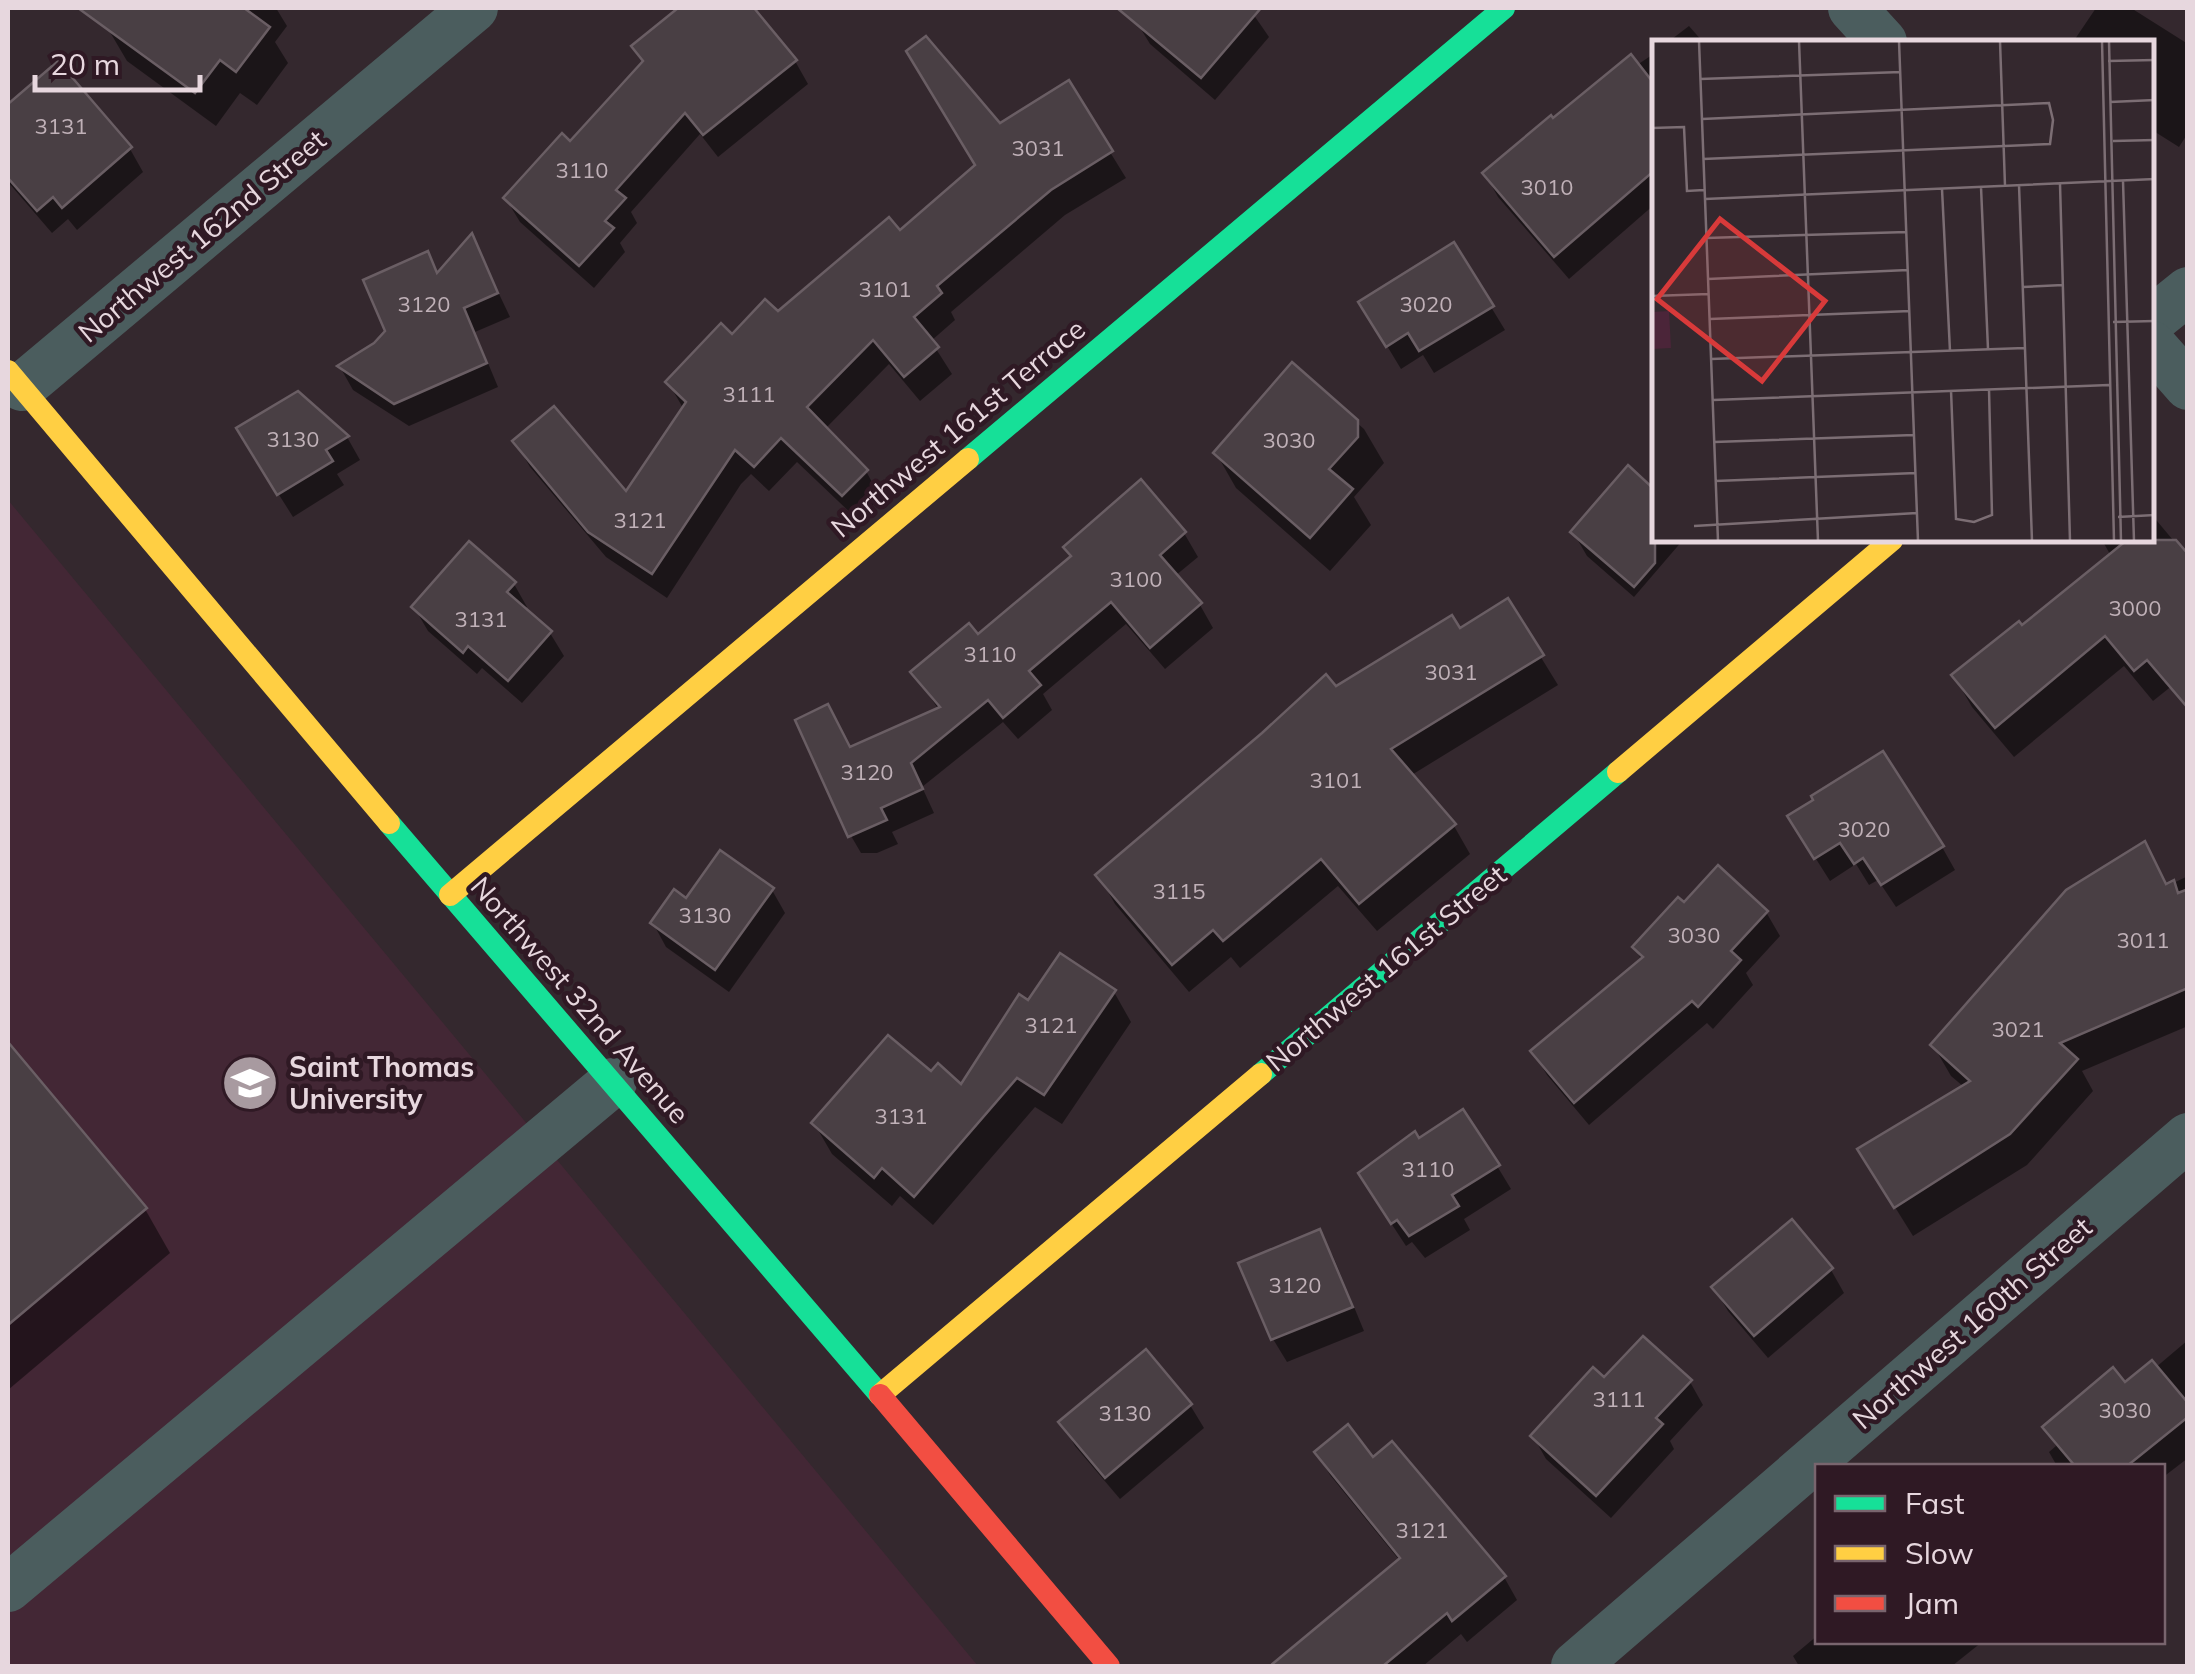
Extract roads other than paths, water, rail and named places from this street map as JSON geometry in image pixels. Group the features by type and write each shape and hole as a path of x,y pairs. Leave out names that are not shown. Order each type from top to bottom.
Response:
{"street":[{"name":"Northwest 162nd Street","path":"14,379 474,8"},
{"name":"Northwest 161st Terrace","path":"450,895 1504,8"},
{"path":"1852,8 1881,40"},
{"path":"2155,318 2188,291"},
{"path":"2155,348 2188,386"},
{"name":"Northwest 32nd Avenue","path":"14,379 1109,1666"},
{"name":"Northwest 161st Street","path":"880,1395 1890,542"},
{"path":"8,1588 613,1082"},
{"name":"Northwest 160th Street","path":"1575,1666 2188,1137"}],"place":[{"name":"Saint Thomas University","path":"250,1083"}]}
